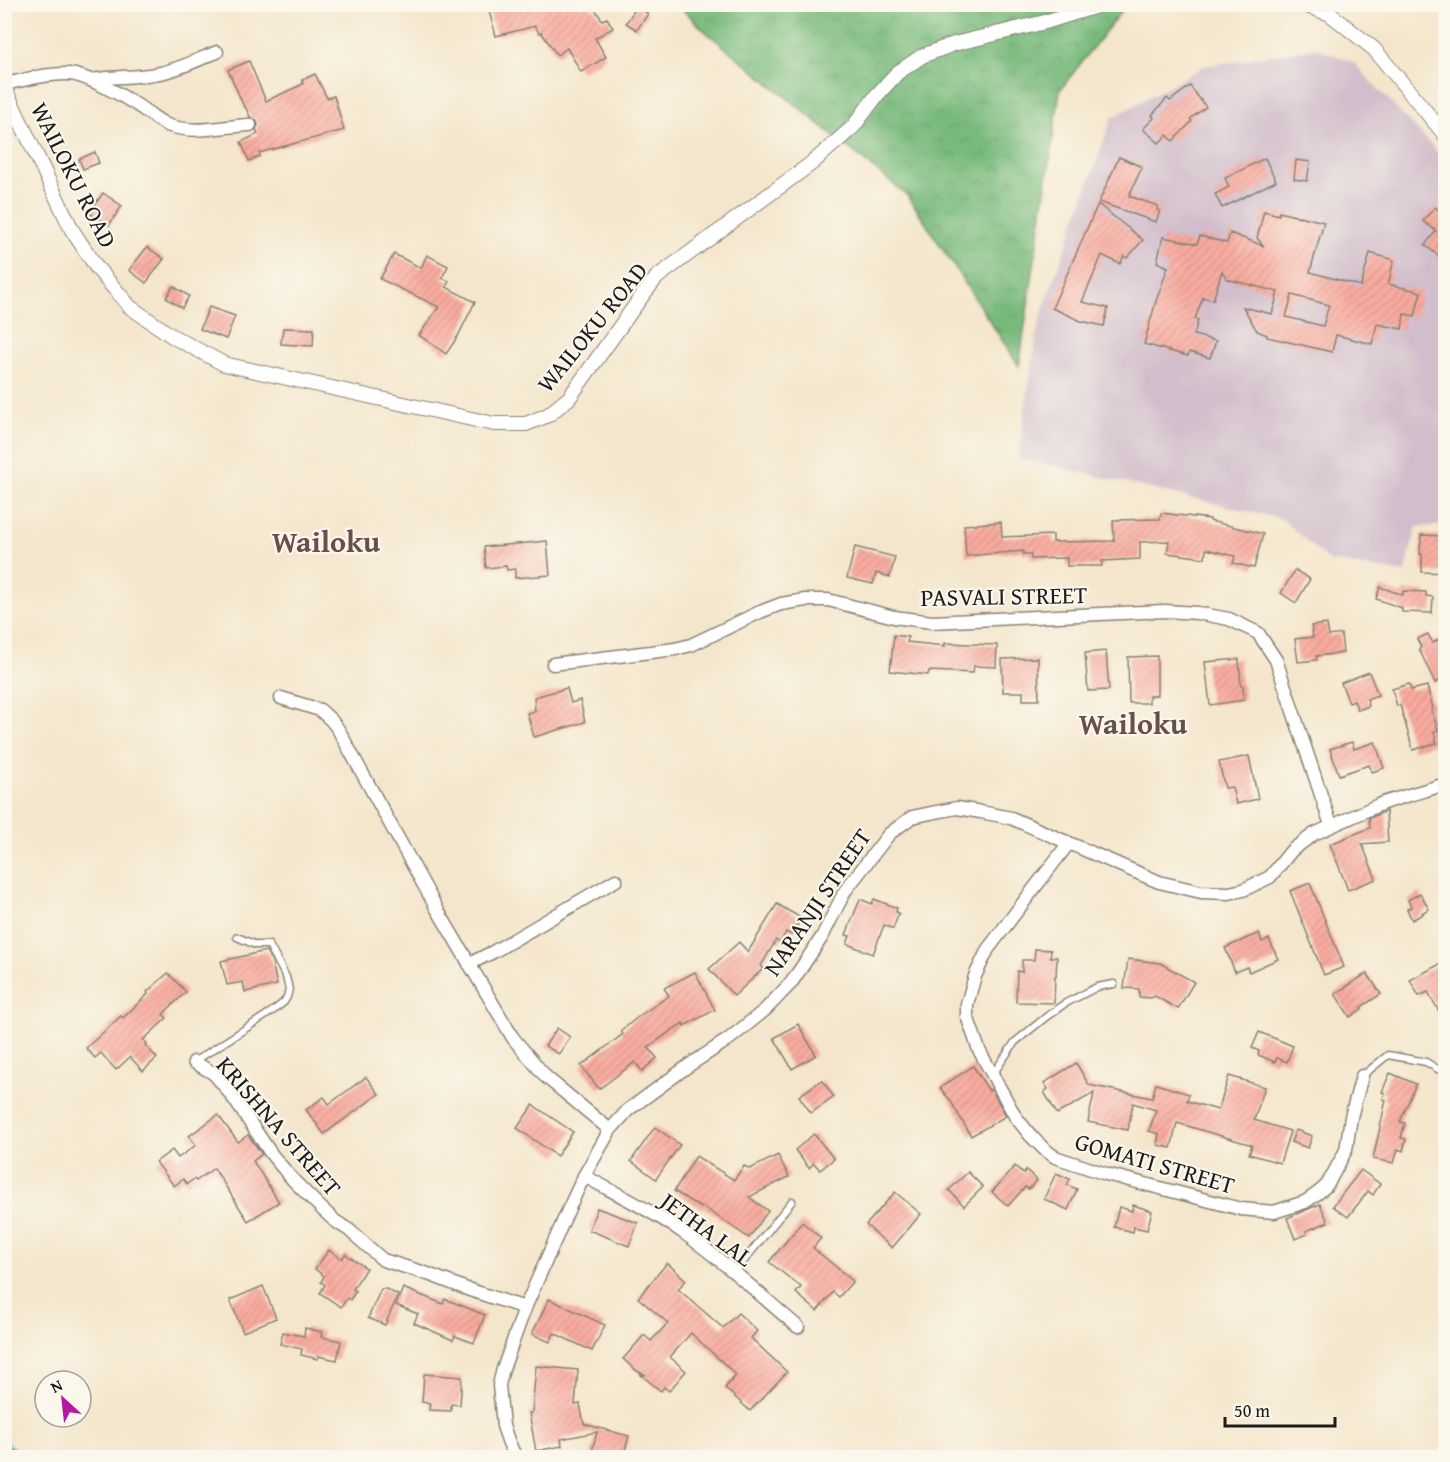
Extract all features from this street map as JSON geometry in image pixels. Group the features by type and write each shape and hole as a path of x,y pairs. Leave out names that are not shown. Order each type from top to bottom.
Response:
{"street":[{"name":"WAILOKU ROAD","path":"4,85 10,110 72,230 97,268 130,307 172,336 224,364 494,424 526,424 548,415 569,398 657,278 812,163 853,127 897,73 922,56 954,44 1045,22 1103,4"},
{"path":"1301,4 1330,14 1374,49 1446,136"},
{"path":"88,80 139,77 162,73 217,52"},
{"path":"4,85 50,75 71,74 114,91 165,124 186,130 215,130 250,125"},
{"name":"PASVALI STREET","path":"553,664 691,645 781,604 805,600 828,600 894,617 932,622 1165,611 1197,613 1228,619 1258,633 1276,660 1331,825"},
{"path":"281,698 320,710 338,729 436,909 513,1038 546,1077 610,1130"},
{"name":"NARANJI STREET","path":"516,1458 503,1426 499,1386 503,1369 525,1308 584,1176 610,1130 628,1110 729,1039 765,1010 791,984 822,938 844,891 889,834 912,818 957,808 969,810 1011,818 1159,882 1201,892 1229,893 1243,890 1270,876 1292,850 1331,825 1383,803 1446,784"},
{"name":"GOMATI STREET","path":"1068,844 988,949 975,976 967,1004 967,1016 979,1050 1015,1116 1044,1149 1055,1157 1107,1174 1241,1209 1274,1212 1305,1202 1326,1186 1346,1150 1351,1117 1362,1076"},
{"path":"469,964 616,880"},
{"name":"KRISHNA STREET","path":"194,1062 213,1074 222,1083 272,1155 293,1180 335,1221 349,1230 383,1260 525,1308"},
{"name":"JETHA LAL","path":"584,1176 684,1233 798,1327"}],"lane":[{"path":"194,1062 274,1010 287,997 289,989 286,977 269,945 256,945 237,937"},
{"path":"993,1075 1015,1042 1046,1017 1064,1004 1097,987 1114,984"},
{"name":"GOMATI STREET","path":"1362,1076 1388,1055 1426,1062 1446,1074"},
{"path":"735,1273 792,1201"}],"shaded area":[{"path":"1317,48 1353,62 1445,160 1445,525 1417,527 1406,573 1329,561 1282,519 1018,458 1037,332 1043,310 1112,118 1204,66"}],"green space":[{"path":"678,5 1126,5 1060,90 1019,366 908,196 706,32"}],"building":[{"path":"487,4 590,4 602,20 607,18 613,28 595,38 606,57 581,72 567,48 557,55 535,26 496,36"},
{"path":"637,6 648,14 637,30 626,23"},
{"path":"249,61 266,101 303,84 302,80 315,74 327,98 334,96 344,130 259,153 260,156 249,161 241,142 258,134 256,130 258,124 244,107 228,70"},
{"path":"1190,86 1206,107 1190,119 1192,121 1173,141 1167,135 1159,143 1143,129 1154,118 1152,115 1167,98 1170,101"},
{"path":"95,152 99,163 83,169 79,159"},
{"path":"1119,157 1142,167 1129,196 1158,206 1157,210 1160,211 1156,222 1099,202"},
{"path":"1265,158 1276,181 1222,208 1215,194 1229,187 1225,178"},
{"path":"1296,160 1310,162 1307,181 1294,179"},
{"path":"103,193 122,206 109,225 89,213"},
{"path":"1098,204 1143,240 1127,258 1124,256 1120,264 1102,255 1082,302 1108,308 1104,326 1081,321 1052,308"},
{"path":"1435,207 1446,216 1446,262 1425,245 1436,231 1423,221"},
{"path":"1264,211 1324,222 1310,272 1361,286 1370,253 1394,260 1388,284 1421,292 1415,316 1404,314 1402,329 1377,324 1372,344 1336,335 1332,352 1267,337 1257,331 1243,307 1272,314 1278,292 1227,279 1222,271 1213,300 1203,297 1195,319 1198,320 1194,335 1216,341 1210,358 1189,352 1188,356 1144,344 1168,267 1157,262 1163,237 1197,244 1200,236 1227,243 1230,233 1264,246 1257,238","holes":["1292,295 1329,305 1323,326 1286,317"]},
{"path":"147,247 164,259 146,283 129,270"},
{"path":"394,254 421,268 427,255 448,266 442,278 449,281 446,287 475,302 446,354 419,335 439,307 380,279"},
{"path":"173,286 189,296 182,308 166,298"},
{"path":"209,307 235,316 226,339 200,329"},
{"path":"283,328 314,329 313,346 281,344"},
{"path":"1161,513 1210,519 1210,521 1263,534 1254,568 1233,563 1235,556 1206,549 1205,558 1167,553 1169,541 1140,542 1140,559 1102,561 1102,566 1067,566 1067,558 1031,559 1031,554 1023,554 1023,551 966,556 964,525 1001,522 1002,537 1053,535 1053,542 1114,541 1113,520 1160,519"},
{"path":"1421,535 1446,536 1446,573 1422,572"},
{"path":"547,541 550,575 515,578 515,569 507,570 506,566 486,568 484,547"},
{"path":"855,547 895,557 890,577 876,573 873,584 847,578"},
{"path":"1295,570 1310,579 1296,603 1281,593"},
{"path":"1380,587 1403,595 1403,591 1426,592 1426,596 1433,597 1432,613 1402,612 1402,608 1376,599"},
{"path":"1327,624 1329,636 1341,634 1343,653 1316,656 1317,660 1298,662 1295,639 1313,637 1311,626"},
{"path":"1428,634 1433,643 1440,639 1446,651 1446,678 1435,683 1419,649 1421,647 1417,639"},
{"path":"894,635 908,637 907,642 945,646 945,643 997,645 996,667 974,666 973,673 929,671 928,675 890,671"},
{"path":"1106,651 1109,690 1088,691 1085,653"},
{"path":"1157,656 1157,695 1149,696 1149,703 1129,703 1128,657"},
{"path":"1038,658 1039,700 1023,700 1023,692 1003,692 1002,659"},
{"path":"1239,659 1244,700 1210,705 1205,662"},
{"path":"1369,672 1378,695 1367,699 1369,706 1358,710 1354,701 1349,703 1341,683"},
{"path":"1409,684 1411,690 1427,686 1438,730 1434,732 1437,743 1413,750 1400,705 1397,706 1392,689"},
{"path":"567,688 571,703 580,700 585,722 534,737 527,713 535,711 534,697"},
{"path":"1352,742 1354,749 1375,742 1384,768 1372,772 1369,765 1339,775 1330,749"},
{"path":"1249,756 1258,799 1236,804 1232,787 1225,788 1219,762"},
{"path":"1386,811 1388,842 1362,844 1376,879 1348,890 1330,844 1370,828 1369,818"},
{"path":"1310,883 1344,967 1324,975 1290,891"},
{"path":"1420,893 1429,909 1412,920 1407,909 1411,907 1408,900"},
{"path":"860,899 872,904 874,899 897,908 896,912 899,913 893,929 884,925 873,954 847,944 850,936 846,935"},
{"path":"777,904 801,918 792,935 786,932 780,943 776,940 761,966 764,968 734,996 709,969 739,942 748,952"},
{"path":"1259,933 1262,942 1269,939 1278,959 1249,972 1247,967 1235,972 1225,948"},
{"path":"1035,949 1051,950 1050,957 1057,957 1054,1003 1016,1002 1017,971 1022,972 1022,960 1034,960"},
{"path":"266,951 272,962 277,985 245,992 243,982 227,985 221,961"},
{"path":"1128,959 1160,963 1194,982 1178,1009 1155,996 1139,997 1139,989 1124,988"},
{"path":"1442,963 1446,969 1446,1024 1428,992 1419,996 1410,980"},
{"path":"695,972 715,1010 684,1026 683,1023 648,1047 657,1058 642,1071 635,1062 599,1089 581,1066 623,1034 621,1031 639,1016 669,996 664,988"},
{"path":"168,973 186,992 163,1014 167,1018 143,1040 157,1058 143,1071 130,1057 116,1070 101,1053 95,1058 86,1048 121,1016 123,1018"},
{"path":"1367,973 1381,994 1350,1017 1335,994"},
{"path":"798,1024 816,1055 792,1069 774,1038"},
{"path":"557,1028 570,1037 559,1054 545,1046"},
{"path":"1259,1032 1293,1046 1287,1062 1277,1058 1275,1062 1258,1055 1259,1051 1252,1048"},
{"path":"1076,1063 1089,1085 1152,1098 1156,1084 1189,1094 1187,1101 1218,1110 1229,1076 1265,1087 1254,1120 1290,1131 1280,1163 1249,1154 1252,1145 1177,1123 1171,1148 1157,1145 1159,1134 1149,1131 1156,1110 1133,1103 1128,1130 1088,1122 1094,1093 1057,1114 1044,1092 1048,1089 1044,1083"},
{"path":"973,1066 989,1091 991,1089 1006,1116 971,1136 950,1100 940,1088"},
{"path":"1390,1073 1416,1084 1400,1122 1405,1123 1401,1138 1406,1139 1403,1151 1398,1149 1394,1163 1373,1159 1386,1100 1383,1099 1385,1093 1382,1092"},
{"path":"366,1077 379,1094 324,1134 306,1110 324,1097 329,1104"},
{"path":"822,1080 834,1097 811,1113 799,1096"},
{"path":"533,1105 573,1132 557,1156 517,1128"},
{"path":"218,1115 238,1142 248,1135 262,1154 253,1161 279,1202 248,1221 214,1168 196,1181 194,1179 187,1184 183,1179 174,1186 156,1162 172,1150 178,1158 196,1145 189,1136"},
{"path":"655,1127 680,1145 656,1179 631,1161"},
{"path":"1296,1130 1312,1136 1308,1148 1291,1142"},
{"path":"814,1134 834,1159 820,1170 814,1163 809,1168 795,1150"},
{"path":"778,1155 789,1177 749,1197 768,1211 749,1238 702,1206 701,1208 674,1191 696,1156 734,1180 744,1166 750,1169"},
{"path":"1015,1166 1024,1174 1026,1170 1037,1180 1029,1189 1025,1187 1008,1206 992,1192"},
{"path":"1361,1170 1380,1184 1373,1195 1368,1191 1348,1217 1333,1206"},
{"path":"968,1172 983,1187 964,1206 949,1190"},
{"path":"1056,1173 1070,1179 1067,1185 1077,1189 1068,1210 1044,1199"},
{"path":"895,1192 921,1214 892,1248 866,1225"},
{"path":"1320,1204 1328,1222 1306,1231 1307,1234 1295,1239 1287,1218"},
{"path":"1133,1205 1152,1211 1147,1230 1134,1227 1133,1232 1114,1227 1119,1207 1132,1211"},
{"path":"597,1208 638,1223 629,1246 589,1230"},
{"path":"802,1222 821,1238 813,1248 853,1281 839,1297 833,1292 817,1311 796,1293 801,1287 769,1262"},
{"path":"329,1250 342,1259 345,1254 366,1268 353,1289 356,1291 341,1307 320,1293 325,1285 321,1282 324,1276 315,1269"},
{"path":"667,1263 686,1280 678,1289 723,1328 738,1313 757,1331 751,1338 787,1372 750,1411 725,1388 736,1375 691,1333 670,1357 686,1371 669,1391 664,1387 661,1391 641,1375 646,1375 637,1371 623,1359 644,1335 651,1341 668,1323 638,1298"},
{"path":"263,1286 276,1318 243,1332 230,1300"},
{"path":"403,1288 443,1304 445,1299 485,1315 474,1343 455,1336 453,1340 414,1323 418,1314 396,1305"},
{"path":"381,1289 398,1295 385,1325 368,1318"},
{"path":"549,1299 605,1325 592,1351 554,1333 550,1342 532,1334"},
{"path":"305,1328 322,1332 321,1337 341,1341 337,1360 301,1355 302,1349 280,1344 283,1332 304,1336"},
{"path":"536,1366 578,1370 575,1405 580,1404 584,1424 629,1436 623,1457 611,1454 611,1458 590,1458 597,1432 561,1439 562,1446 536,1451 529,1413 532,1413"},
{"path":"424,1374 462,1377 460,1405 451,1404 451,1411 429,1410 430,1403 422,1402"}],"district":[{"name":"Wailoku","path":"326,541"},
{"name":"Wailoku","path":"1133,723"}]}
